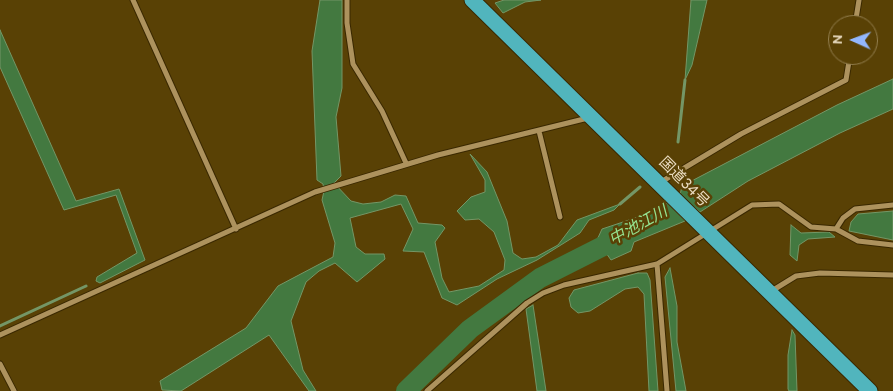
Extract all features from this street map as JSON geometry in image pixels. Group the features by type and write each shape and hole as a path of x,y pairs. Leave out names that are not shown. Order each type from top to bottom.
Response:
{"highway":[{"name":"国道34号","path":"476,1 870,391"}],"street":[{"path":"133,0 236,229"},
{"path":"347,0 347,22 353,64 382,111 406,164"},
{"path":"857,15 859,0"},
{"path":"662,187 741,134 846,80 848,65"},
{"path":"0,335 315,192 406,164 539,132 592,117"},
{"path":"539,132 560,217"},
{"path":"427,391 527,303 543,293 564,285 657,264 704,228 752,205 779,204 811,227 836,229 858,241 893,246"},
{"path":"836,229 843,218 855,209 893,205"},
{"path":"657,264 667,391"},
{"path":"769,292 796,276 820,273 893,275"},
{"path":"0,364 14,391"}],"water":[{"path":"320,0 342,0 342,88 336,117 341,176 334,183 351,201 363,204 381,202 395,195 406,196 418,223 442,225 445,228 435,242 442,278 449,292 479,286 504,270 505,260 494,232 479,219 465,220 457,211 471,197 485,192 485,180 470,154 487,172 507,221 513,253 522,259 536,257 558,245 577,220 620,204 614,210 589,220 580,233 537,260 497,279 457,305 442,298 424,252 403,251 413,229 401,204 350,218 356,247 365,254 384,254 385,259 357,282 335,263 319,271 306,282 291,321 303,370 316,391 309,391 269,335 181,391 162,390 160,381 246,328 278,286 333,257 335,243 322,200 323,184 317,180 312,51"},
{"path":"504,0 541,0 525,2 503,13 495,3"},
{"path":"691,0 707,0 692,65 685,80"},
{"path":"0,30 76,201 119,189 145,260 100,283 96,281 97,277 137,253 116,195 64,210 0,67"},
{"path":"893,79 893,109 840,133 748,181 700,212 680,195 682,186 837,105"},
{"path":"667,203 685,221 634,242 631,251 611,260 597,240 602,229 647,214"},
{"path":"893,211 893,240 849,231 851,222 858,214"},
{"path":"791,225 801,233 829,232 835,237 808,239 799,245 797,261 790,255"},
{"path":"670,268 677,306 677,342 686,391 676,391 665,277"},
{"path":"638,273 647,273 650,280 658,391 649,391 644,294 638,287 625,289 590,311 578,313 571,307 569,298 574,290"},
{"path":"533,305 546,391 537,391 526,309"},
{"path":"792,330 795,335 797,391 789,391 788,389 788,355"}],"waterway":[{"path":"678,142 685,80"},
{"path":"620,204 640,187"},
{"name":"中池江川","path":"406,391 470,329 540,278 625,235"},
{"path":"0,326 86,286"}]}
